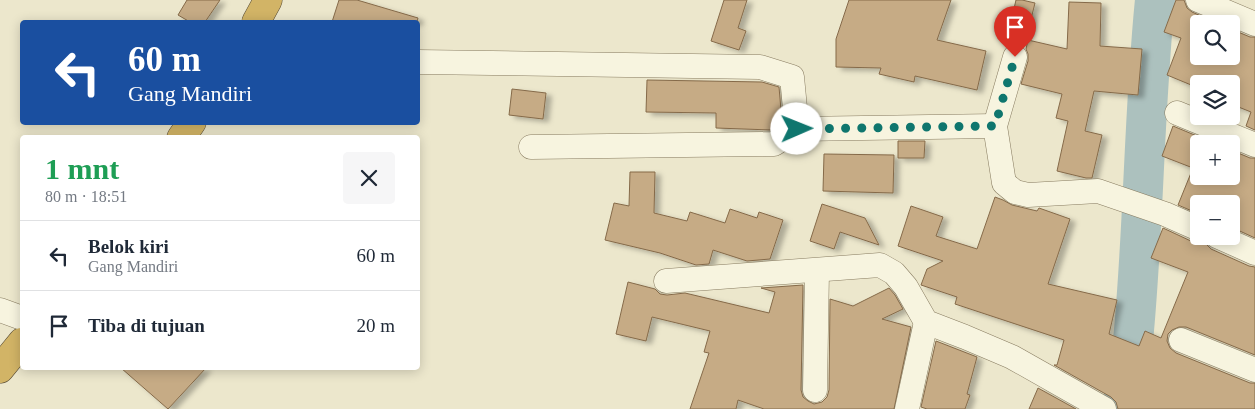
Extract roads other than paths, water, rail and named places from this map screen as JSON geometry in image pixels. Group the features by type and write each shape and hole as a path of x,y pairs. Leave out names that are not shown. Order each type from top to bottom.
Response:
{"highway":[{"path":"257,20 268,0"},
{"path":"0,369 20,344"}],"street":[{"path":"1198,0 1255,24"},
{"path":"1015,57 995,126 1004,183 1015,192 1028,195 1098,192 1190,224"},
{"path":"420,62 760,67 792,76 797,129"},
{"path":"1177,113 1255,145"},
{"path":"531,147 774,144 797,129 995,126"},
{"path":"1237,245 1255,253"},
{"path":"666,281 880,265 894,273 906,286 926,322 1012,357 1103,409"},
{"path":"815,390 817,270"},
{"path":"0,310 20,317"},
{"path":"908,409 926,322"},
{"path":"1181,340 1255,370"}],"waterway":[{"path":"1122,409 1134,330 1148,82 1155,0"}]}
